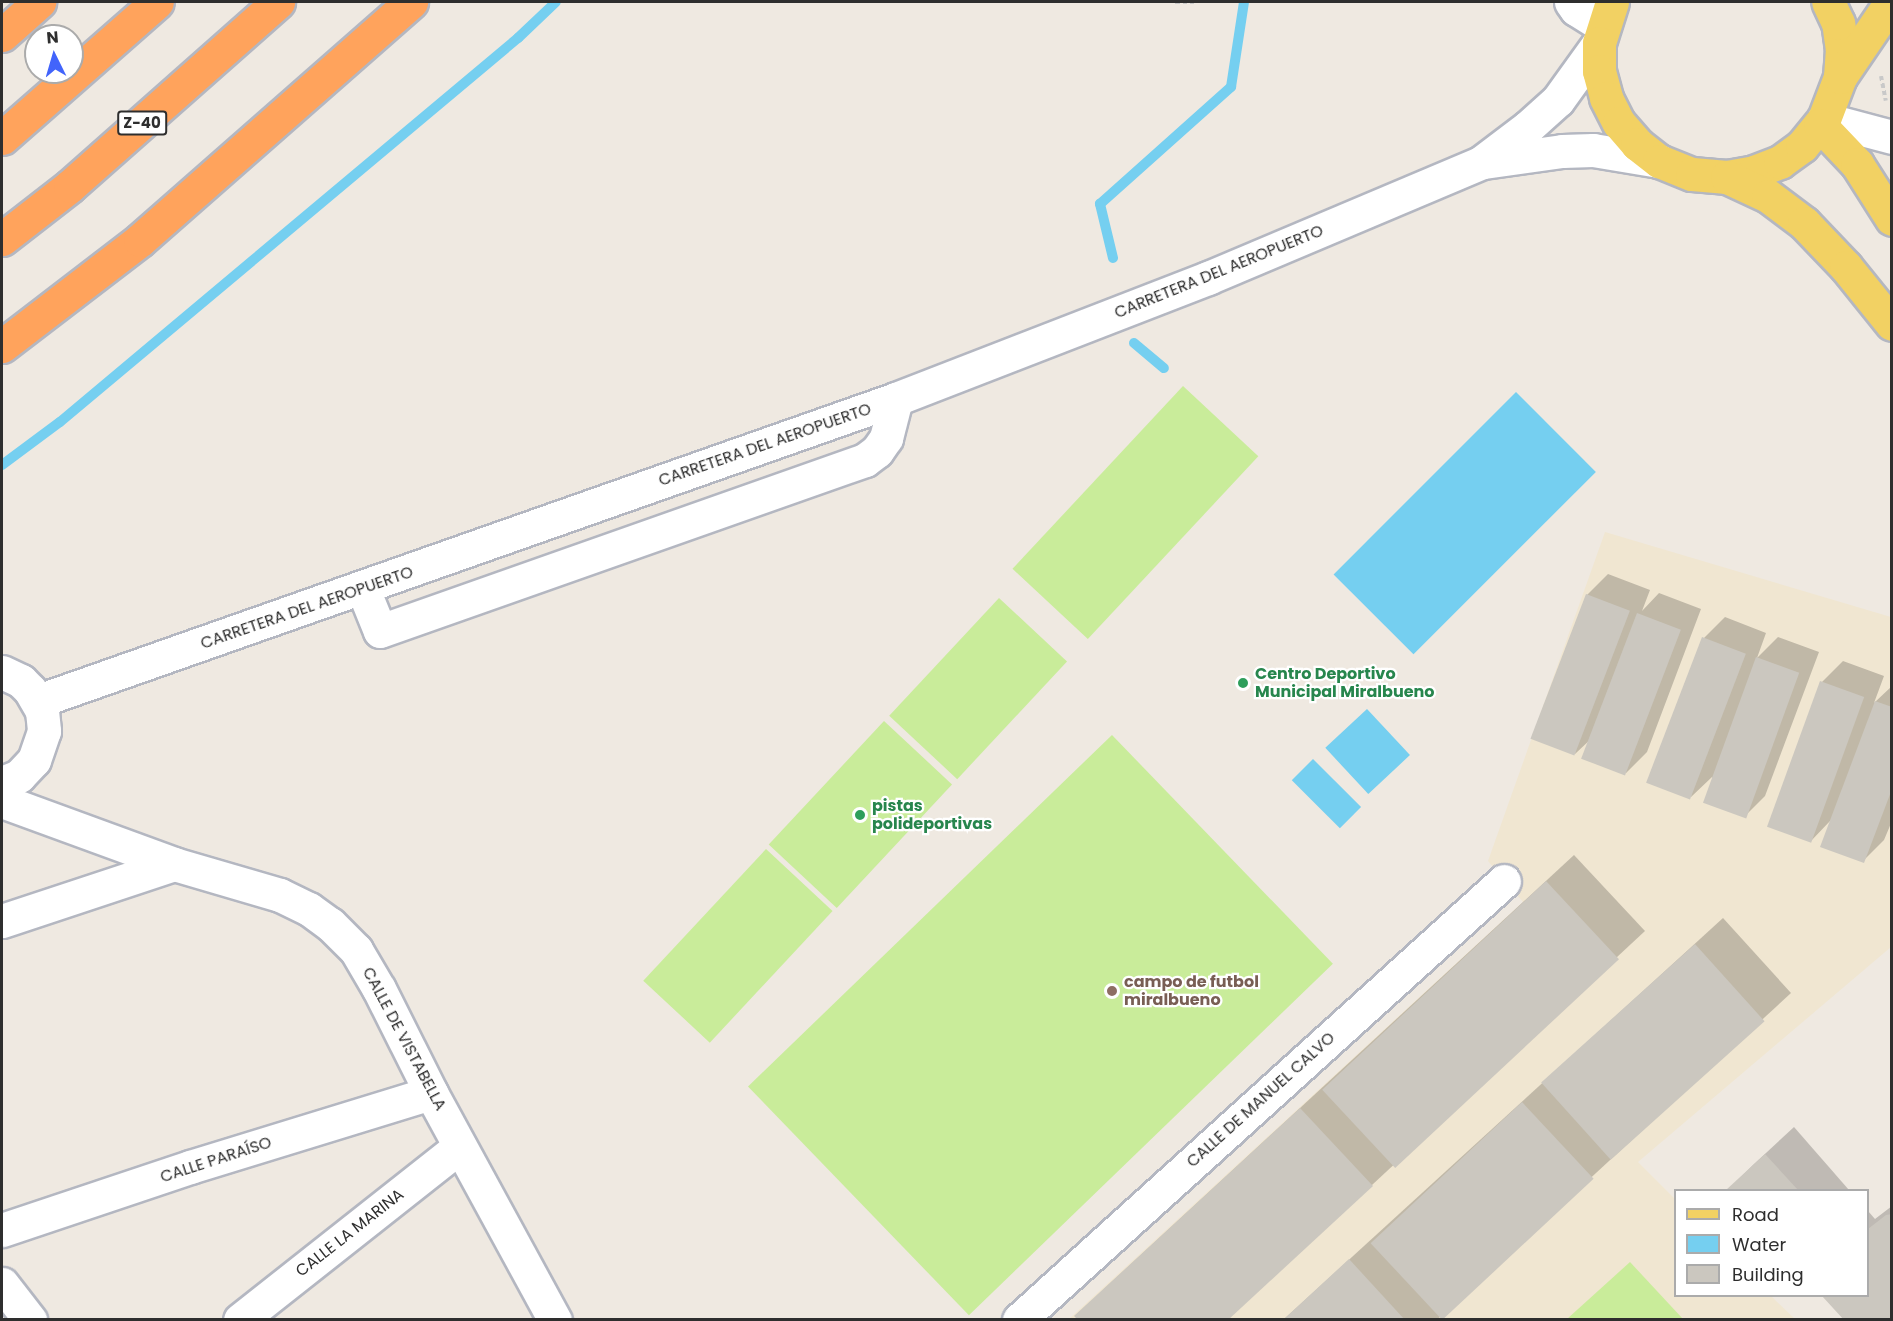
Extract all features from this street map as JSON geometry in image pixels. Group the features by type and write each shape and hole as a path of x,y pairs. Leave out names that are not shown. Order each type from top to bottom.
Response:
{"highway":[{"path":"2,34 39,2"},
{"path":"2,138 157,2"},
{"name":"Z-40","path":"2,239 70,186 278,2"},
{"path":"2,346 140,240 411,2"}],"main road":[{"name":"CARRETERA DEL AEROPUERTO","path":"1828,2 1838,23 1842,50 1840,77"},
{"name":"CARRETERA DEL AEROPUERTO","path":"1604,23 1599,71 1606,98 1614,115 1637,144 1659,161 1692,174 1727,177 1754,172 1780,162 1802,146 1822,122 1840,77 1891,2"},
{"path":"1822,122 1857,164 1892,219"},
{"path":"1727,177 1768,196 1804,223 1846,267 1892,324"}],"street":[{"path":"1571,2 1576,9 1604,23"},
{"name":"CARRETERA DEL AEROPUERTO","path":"38,701 363,589 896,399 1188,286 1482,162 1528,127 1557,100 1604,23"},
{"path":"1822,122 1892,137"},
{"name":"CARRETERA DEL AEROPUERTO","path":"1482,162 1562,151 1593,150 1659,161"},
{"path":"363,589 380,631 865,460 877,451 886,438 896,399"},
{"path":"2,672 21,681 38,701 44,720 44,731 34,760 19,776 2,783"},
{"path":"34,760 44,797 60,824"},
{"name":"CALLE DE VISTABELLA","path":"2,801 174,864 280,894 309,909 330,924 356,950 379,989 431,1093 555,1320"},
{"path":"2,921 174,864"},
{"name":"CALLE DE MANUEL CALVO","path":"1019,1320 1504,881"},
{"name":"CALLE PARAÍSO","path":"2,1230 190,1167 431,1093"},
{"name":"CALLE LA MARINA","path":"240,1320 460,1146"},
{"path":"2,1284 30,1320"}],"path":[{"path":"1175,2 1194,2"}],"shaded area":[{"path":"1605,532 1891,617 1891,947 1638,1162 1674,1198 1674,1297 1772,1297 1795,1319 1068,1320 1523,902 1488,861"}],"green space":[{"path":"1183,386 1258,456 1088,639 1013,569"},
{"path":"999,598 1067,661 957,779 889,716"},
{"name":"pistas polideportivas","path":"884,721 952,784 837,908 769,845"},
{"path":"1112,735 1333,964 969,1315 748,1086"},
{"path":"766,849 833,911 710,1043 643,981"},
{"path":"1630,1262 1683,1319 1567,1319"}],"water":[{"path":"1516,392 1596,472 1413,654 1334,574"},
{"path":"1367,709 1410,755 1368,794 1325,748"},
{"path":"1313,759 1361,807 1340,828 1292,780"}],"building":[{"path":"1586,594 1630,611 1574,756 1530,739"},
{"path":"1637,613 1681,630 1625,775 1581,759"},
{"path":"1702,637 1746,654 1690,799 1646,783"},
{"path":"1756,657 1799,673 1746,818 1703,803"},
{"path":"1820,681 1864,697 1811,843 1767,827"},
{"path":"1875,701 1892,707 1892,789 1864,863 1820,847"},
{"path":"1546,881 1619,959 1395,1168 1322,1090"},
{"path":"1695,944 1765,1021 1611,1160 1541,1083"},
{"path":"1522,1102 1594,1179 1442,1320 1371,1243"},
{"path":"1300,1108 1373,1186 1228,1320 1078,1320 1074,1316"},
{"path":"1765,1154 1797,1189 1727,1189"},
{"path":"1892,1214 1892,1320 1844,1320 1823,1297 1869,1297 1869,1228 1886,1215"},
{"path":"1349,1259 1405,1320 1283,1320"}],"waterway":[{"path":"2,465 60,422 518,38 556,2"},
{"path":"1113,258 1100,204 1231,87 1244,2"},
{"path":"1134,343 1164,368"}],"place":[{"name":"Centro Deportivo Municipal Miralbueno","path":"1243,683"},
{"name":"pistas polideportivas","path":"860,815"},
{"name":"campo de futbol miralbueno","path":"1112,991"}]}
